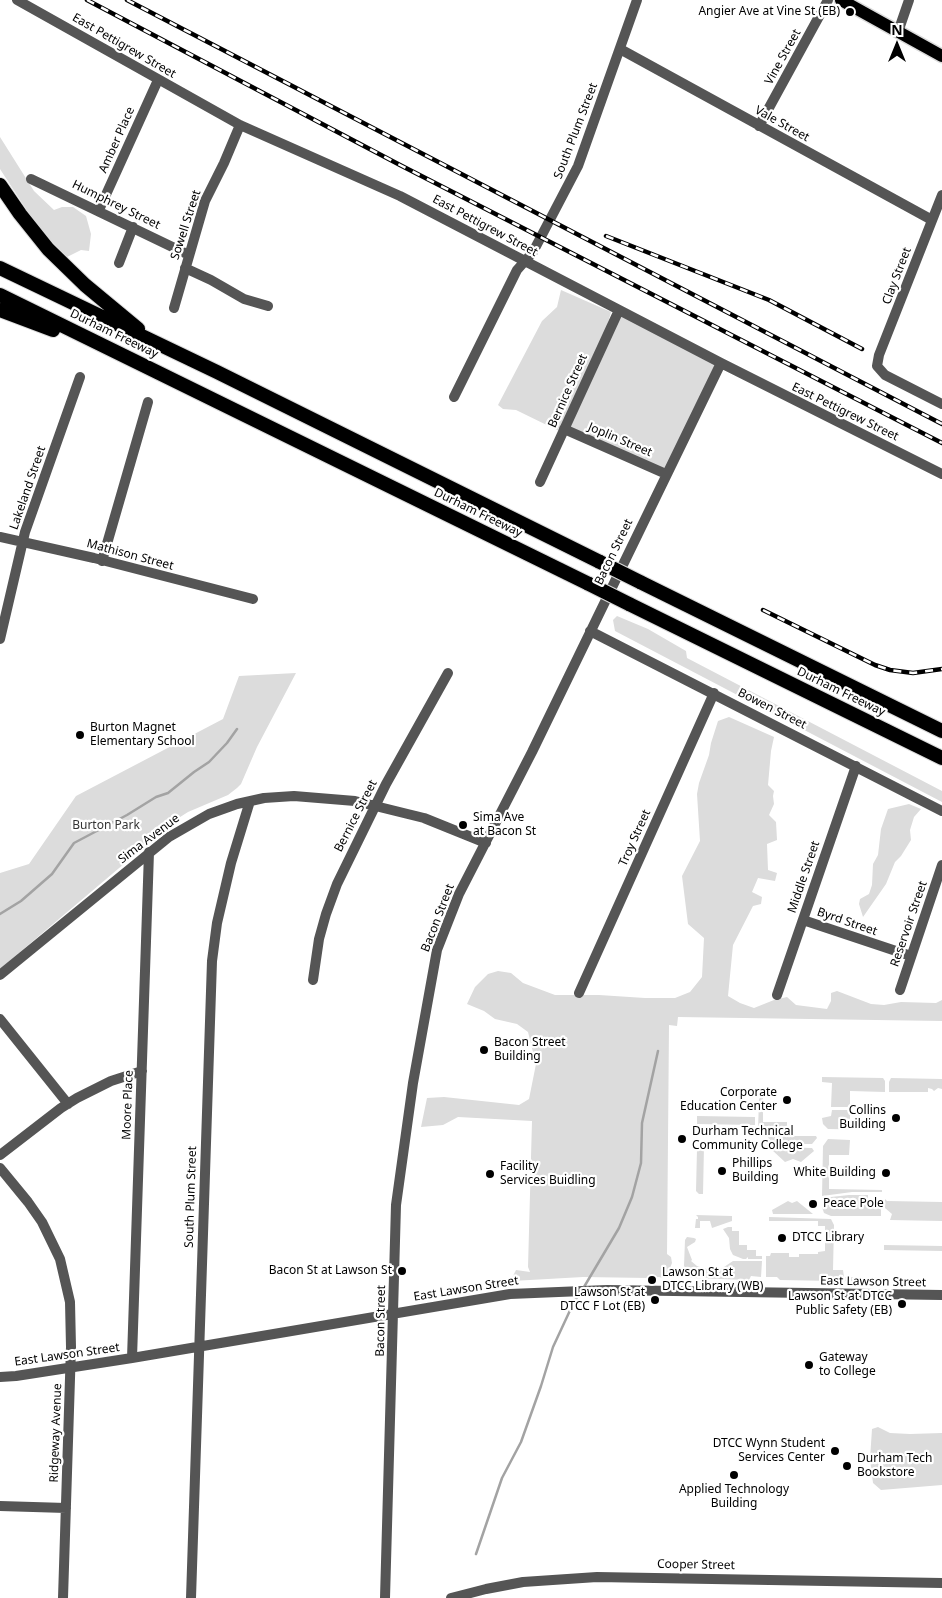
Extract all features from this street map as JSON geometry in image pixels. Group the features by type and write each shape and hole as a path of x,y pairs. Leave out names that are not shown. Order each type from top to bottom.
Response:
{"highway":[{"path":"0,185 29,227 59,260 84,285 154,342"},
{"name":"Durham Freeway","path":"0,268 942,730"},
{"name":"Durham Freeway","path":"0,295 942,758"},
{"path":"0,310 74,339 106,347"},
{"path":"876,698 942,724"},
{"path":"842,709 942,766"}],"main road":[{"path":"841,0 942,56"}],"street":[{"name":"East Pettigrew Street","path":"17,0 240,125 400,196 721,363 942,474"},
{"name":"South Plum Street","path":"454,397 517,270 534,252 578,166 638,0"},
{"name":"Vine Street","path":"759,126 828,0"},
{"path":"898,32 909,0"},
{"name":"Vale Street","path":"620,49 932,220"},
{"name":"Amber Place","path":"99,210 158,80"},
{"name":"Sowell Street","path":"174,308 205,201 240,125"},
{"name":"Humphrey Street","path":"31,179 99,210 189,255"},
{"name":"Clay Street","path":"942,195 879,356 877,366 885,376 942,404"},
{"path":"119,264 133,227"},
{"path":"186,268 244,299 268,306"},
{"name":"Bernice Street","path":"540,482 619,310"},
{"name":"Bacon Street","path":"385,1598 396,1205 412,1090 440,941 451,912 532,752 721,363"},
{"name":"Lakeland Street","path":"0,638 23,542 80,378"},
{"path":"102,561 148,402"},
{"name":"Joplin Street","path":"564,430 666,474"},
{"name":"Mathison Street","path":"0,537 253,599"},
{"name":"Bowen Street","path":"590,631 942,811"},
{"name":"Bernice Street","path":"313,980 319,939 330,901 352,851 448,674"},
{"name":"Troy Street","path":"579,993 714,693"},
{"name":"Middle Street","path":"777,995 856,766"},
{"name":"Sima Avenue","path":"0,975 169,837 194,821 223,809 250,801 294,796 331,798 376,805 424,818 486,844"},
{"name":"South Plum Street","path":"191,1598 212,961 216,923 230,863 250,801"},
{"name":"Moore Place","path":"132,1358 149,852"},
{"name":"Reservoir Street","path":"900,990 942,865"},
{"name":"Byrd Street","path":"803,920 911,956"},
{"path":"0,1019 68,1104"},
{"path":"0,1155 68,1104 94,1089 142,1071"},
{"name":"Ridgeway Avenue","path":"0,1168 42,1222 60,1259 72,1311 63,1598"},
{"name":"East Lawson Street","path":"0,1377 71,1368 510,1294 568,1290 942,1295"},
{"path":"0,1506 66,1508"},
{"name":"Cooper Street","path":"451,1598 523,1582 597,1577 942,1583"}],"green space":[{"path":"0,137 34,191 54,210 62,207 73,207 86,216 91,234 89,251 81,250 67,257 39,229 0,169"},
{"path":"561,290 611,312 606,330 559,431 516,410 503,409 498,405 542,321 557,307"},
{"path":"620,313 718,364 665,470 567,428"},
{"path":"617,616 648,629 686,651 687,658 942,791 942,802 615,631 613,620"},
{"name":"Burton Park","path":"296,673 257,747 241,784 237,788 228,795 188,812 155,833 138,852 0,969 0,873 29,864 76,796 223,719 239,676"},
{"path":"729,717 774,737 768,785 774,791 774,804 769,815 776,822 777,840 767,844 768,870 777,873 775,881 758,878 752,892 762,897 761,904 753,906 733,945 728,996 754,1008 787,997 796,1005 827,1009 831,1001 831,993 837,991 871,1004 884,1005 901,1002 936,1003 942,1000 942,1021 678,1017 677,1026 669,1025 667,1254 671,1257 672,1263 668,1273 663,1278 583,1277 512,1281 516,1270 530,1272 528,1267 532,1121 458,1117 443,1125 421,1127 427,1098 444,1097 519,1105 529,1099 536,1064 528,1032 517,1024 495,1019 484,1011 467,1004 475,987 488,974 498,971 511,973 523,983 555,995 645,998 675,998 690,992 702,977 704,938 688,924 682,876 700,841 697,794 699,783 718,721"},
{"path":"909,804 921,809 914,817 910,830 911,840 895,862 886,884 863,917 859,904 860,899 869,894 872,885 873,864 878,855 881,829 888,809"},
{"path":"822,1077 883,1078 885,1081 885,1092 850,1091 850,1107 831,1107 832,1083 822,1082"},
{"path":"891,1078 942,1079 942,1089 938,1088 934,1091 928,1088 928,1092 889,1092"},
{"path":"763,1095 763,1122 787,1122 787,1131 782,1129 782,1131 758,1131 759,1099"},
{"path":"832,1110 850,1110 850,1125 883,1126 883,1130 828,1129 823,1124 822,1118 831,1116"},
{"path":"697,1116 755,1117 755,1125 697,1124"},
{"path":"769,1136 816,1136 817,1138 812,1144 774,1144 768,1138"},
{"path":"828,1139 850,1140 849,1155 829,1155 829,1189 882,1190 882,1192 852,1192 822,1196 823,1146"},
{"path":"699,1146 704,1146 703,1194 699,1194 696,1191 697,1149"},
{"path":"775,1147 812,1148 814,1151 801,1162 793,1159 785,1162 772,1150"},
{"path":"868,1195 868,1199 881,1199 881,1216 831,1216 824,1213 822,1198"},
{"path":"885,1199 887,1201 942,1202 942,1221 890,1220 892,1214 885,1208"},
{"path":"788,1201 792,1203 797,1201 813,1214 773,1214 772,1210"},
{"path":"696,1215 732,1216 732,1221 712,1228 710,1221 700,1221 700,1228 695,1228 696,1219 698,1219"},
{"path":"769,1217 831,1219 834,1225 833,1270 843,1270 844,1277 889,1278 890,1282 780,1280 777,1277 766,1277 766,1256 770,1256 771,1253 789,1253 789,1257 799,1257 799,1254 818,1254 818,1252 825,1251 825,1226 818,1226 818,1221 769,1221"},
{"path":"732,1227 732,1231 739,1231 739,1245 747,1245 747,1250 756,1250 756,1256 762,1256 762,1259 748,1259 748,1257 743,1259 733,1255 730,1249 729,1238 723,1229"},
{"path":"687,1237 696,1239 695,1242 687,1247 691,1261 697,1266 713,1271 721,1269 733,1261 762,1261 761,1277 751,1276 749,1280 691,1278 684,1266 685,1240"},
{"path":"884,1245 942,1246 942,1251 884,1250"},
{"path":"878,1427 890,1433 942,1433 942,1485 881,1490 873,1483 870,1459 872,1429"}],"waterway":[{"path":"0,914 21,901 52,874 74,843 127,815 156,797 168,793 209,762 237,729"},
{"path":"584,1287 619,1228 632,1197 641,1163 642,1123 658,1051"},
{"path":"476,1554 502,1478 521,1442 553,1347 579,1294"}],"railway":[{"path":"87,0 400,165 942,443"},
{"path":"127,0 942,424"},
{"path":"606,236 769,300 862,349"},
{"path":"763,610 875,665 890,670 913,673 942,669"}],"place":[{"name":"Angier Ave at Vine St (EB)","path":"850,12"},
{"name":"Burton Magnet Elementary School","path":"80,735"},
{"name":"Sima Ave at Bacon St","path":"463,825"},
{"name":"Bacon Street Building","path":"484,1050"},
{"name":"Corporate Education Center","path":"787,1100"},
{"name":"Collins Building","path":"896,1118"},
{"name":"Durham Technical Community College","path":"682,1139"},
{"name":"Phillips Building","path":"722,1171"},
{"name":"White Building","path":"886,1173"},
{"name":"Facility Services Buidling","path":"490,1174"},
{"name":"Peace Pole","path":"813,1204"},
{"name":"DTCC Library","path":"782,1238"},
{"name":"Bacon St at Lawson St","path":"402,1271"},
{"name":"Lawson St at DTCC Library (WB)","path":"652,1280"},
{"name":"Lawson St at DTCC F Lot (EB)","path":"655,1300"},
{"name":"Lawson St at DTCC Public Safety (EB)","path":"902,1304"},
{"name":"Gateway to College","path":"809,1365"},
{"name":"DTCC Wynn Student Services Center","path":"835,1451"},
{"name":"Durham Tech Bookstore","path":"847,1466"},
{"name":"Applied Technology Building","path":"734,1475"}]}
